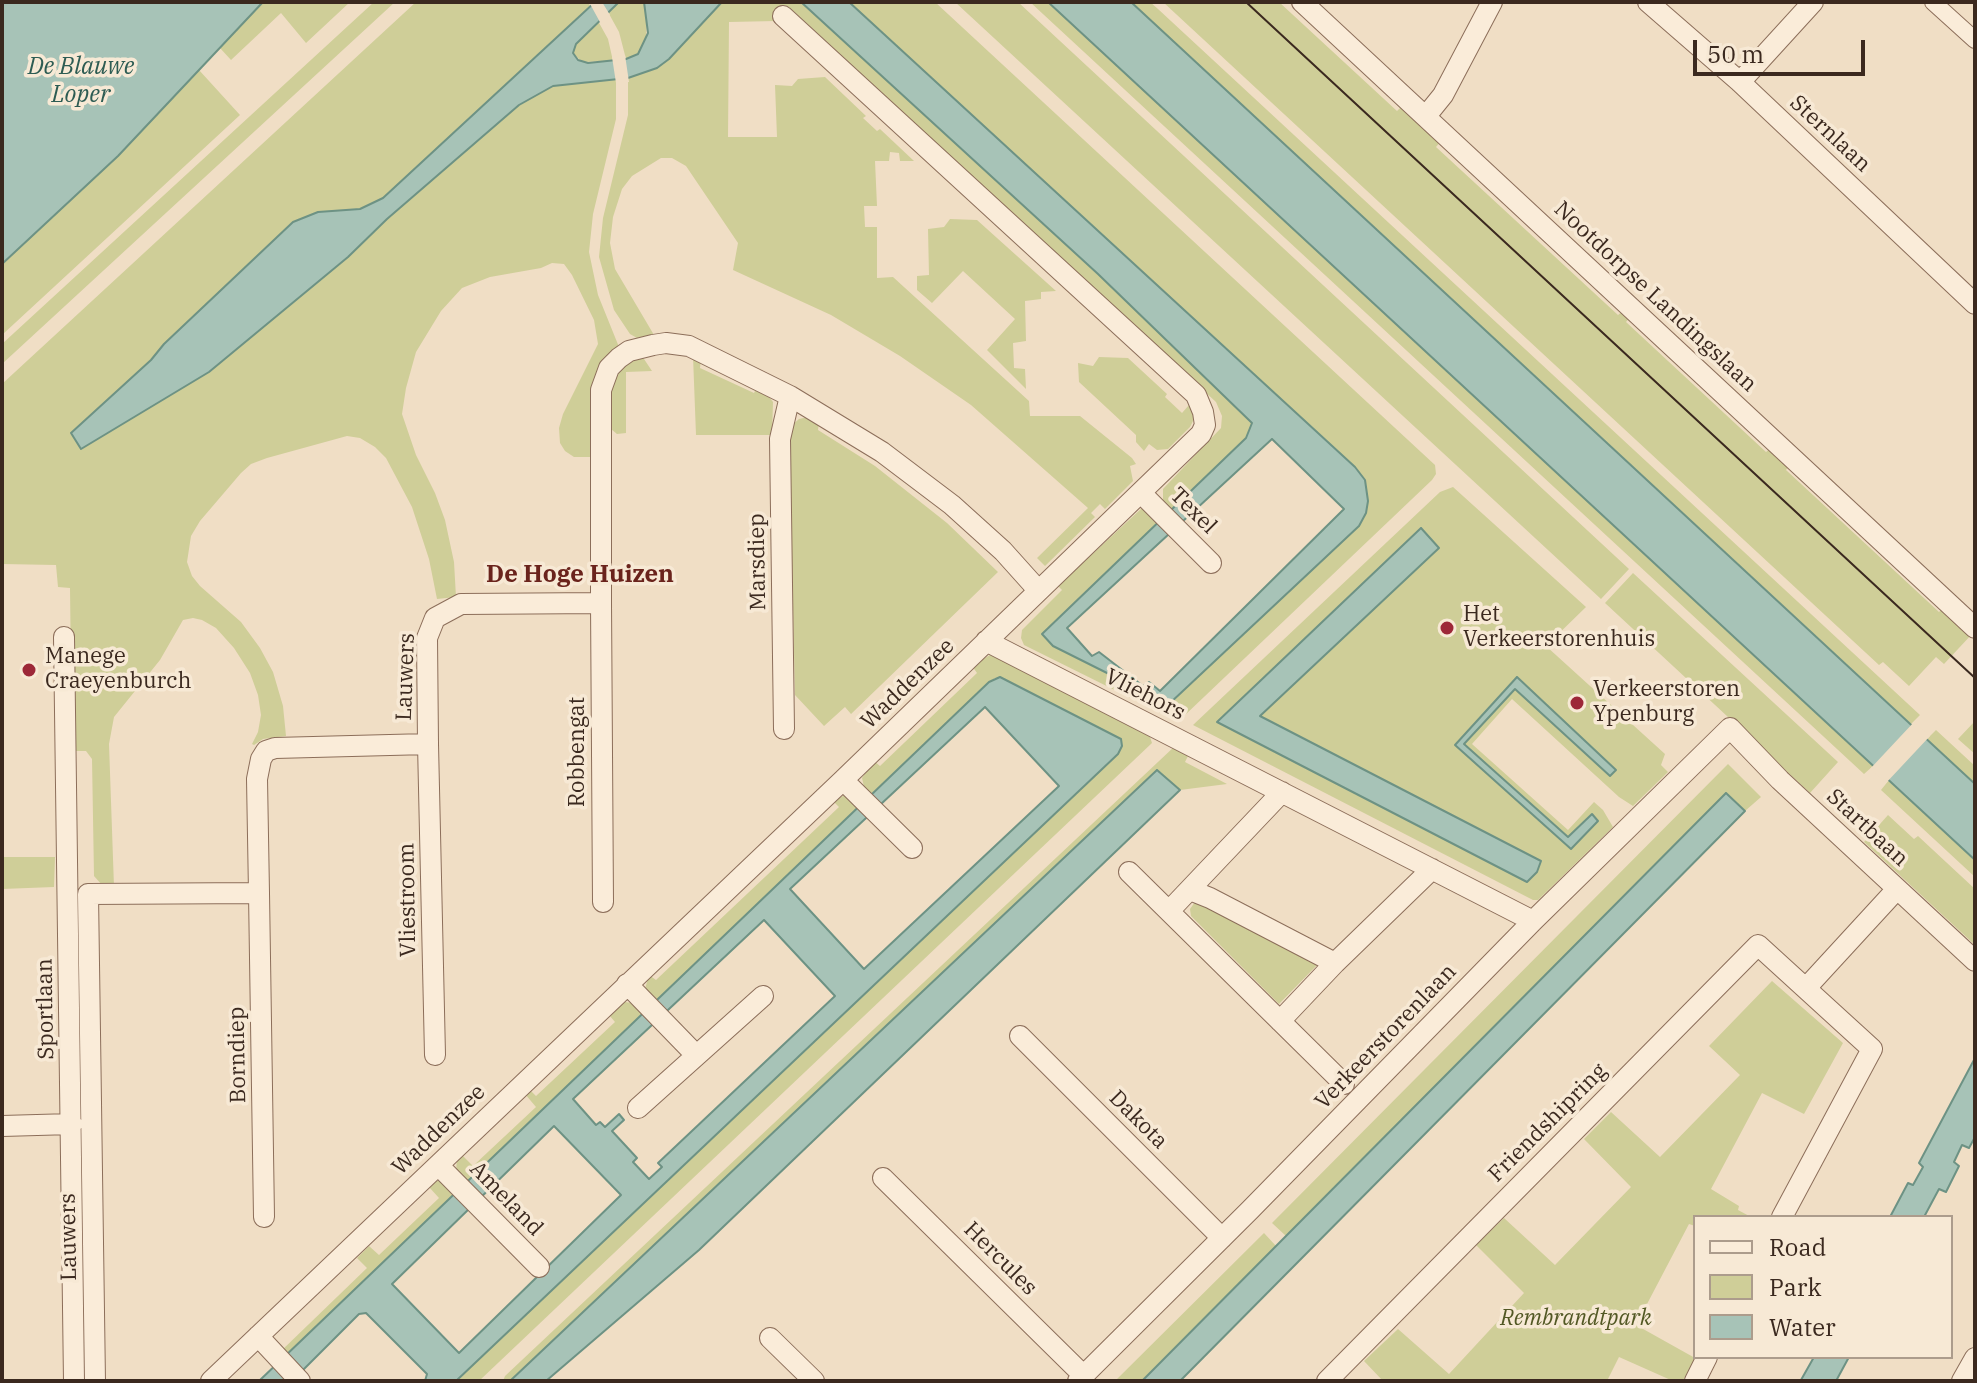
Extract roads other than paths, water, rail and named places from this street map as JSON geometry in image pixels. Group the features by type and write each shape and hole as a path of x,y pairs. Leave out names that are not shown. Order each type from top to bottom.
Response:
{"street":[{"name":"Nootdorpse Landingslaan","path":"1302,2 1975,628"},
{"path":"1426,116 1443,95 1492,2"},
{"name":"Sternlaan","path":"1648,2 1740,82 1975,304"},
{"path":"1740,82 1813,2"},
{"path":"1933,2 1975,40"},
{"name":"Waddenzee","path":"211,1381 843,780 1141,493 1201,434 1205,425 1196,395 783,16"},
{"path":"601,603 601,390 609,368 629,351 666,343 689,346 790,396 882,452 952,505 1003,551 1038,590"},
{"name":"Marsdiep","path":"784,729 780,439 790,396"},
{"name":"Texel","path":"1141,493 1211,563"},
{"name":"Lauwers","path":"95,1381 88,894 259,893 257,779 266,751 275,748 428,744 427,638 435,618 461,604 601,603"},
{"name":"Robbengat","path":"601,603 603,902"},
{"name":"Sportlaan","path":"64,637 74,1381"},
{"name":"Vliehors","path":"986,641 1533,921"},
{"name":"Startbaan","path":"1730,728 1780,780 1975,961"},
{"name":"Verkeerstorenlaan","path":"1080,1378 1533,921 1730,728"},
{"name":"Vliestroom","path":"428,744 435,1055"},
{"path":"843,780 912,848"},
{"path":"1170,910 1282,792"},
{"path":"1280,1021 1432,869"},
{"path":"1129,872 1344,1084"},
{"path":"1806,988 1897,889"},
{"path":"1190,890 1335,963"},
{"name":"Borndiep","path":"259,893 264,1217"},
{"name":"Friendshipring","path":"1327,1381 1758,945 1872,1049 1783,1215"},
{"path":"627,984 696,1055"},
{"path":"638,1108 763,996"},
{"name":"Dakota","path":"1020,1036 1222,1238"},
{"path":"2,1126 72,1124"},
{"name":"Ameland","path":"438,1165 483,1207 539,1267"},
{"name":"Hercules","path":"883,1178 1080,1378"},
{"path":"258,1336 299,1381"},
{"path":"770,1338 814,1381"},
{"path":"1962,1381 1975,1358"},
{"path":"1695,1381 1706,1359"}],"water":[{"name":"De Blauwe Loper","path":"2,2 263,2 118,156 2,264"},
{"path":"595,2 619,2 576,44 573,53 578,60 588,63 626,59 638,54 648,33 644,2 722,2 657,68 628,78 553,86 519,105 387,219 348,257 209,372 81,449 71,433 293,222 318,212 360,209 383,198"},
{"path":"801,2 849,2 1355,467 1365,480 1368,501 1359,526 1169,704 1053,646 1042,634 1246,438 1252,423 1098,274","holes":["1272,439 1344,509 1160,691 1149,682 1143,686 1099,652 1092,656 1067,628"]},
{"path":"1048,2 1131,2 1975,784 1975,860"},
{"path":"1421,528 1439,548 1260,716 1541,861 1537,872 1527,882 1217,722"},
{"path":"1000,677 1121,739 1118,754 456,1381 425,1381 427,1374 366,1313 359,1314 292,1381 259,1381 989,682","holes":["985,707 1059,786 864,969 790,889","764,920 835,996 658,1163 662,1167 649,1179 633,1162 637,1158 612,1131 624,1120 619,1114 605,1127 600,1122 596,1125 573,1099","554,1126 621,1195 459,1353 392,1284"]},
{"path":"1517,677 1616,770 1610,776 1515,689 1464,744 1568,837 1592,814 1598,821 1571,849 1455,745"},
{"path":"1157,770 1180,790 699,1250 546,1381 510,1381"},
{"path":"1726,793 1745,811 1180,1381 1142,1381"},
{"path":"1975,1058 1975,1137 1969,1148 1962,1145 1954,1162 1959,1166 1946,1192 1939,1189 1925,1215 1891,1215 1908,1183 1913,1185 1923,1167 1919,1163"},
{"path":"1813,1359 1848,1359 1836,1381 1801,1380"}],"tram line":[{"path":"1246,2 1975,678"}],"place":[{"name":"Het Verkeerstorenhuis","path":"1447,628"},
{"name":"Manege Craeyenburch","path":"29,670"},
{"name":"Verkeerstoren Ypenburg","path":"1577,703"}],"district":[{"name":"De Hoge Huizen","path":"580,575"}],"park label":[{"name":"Rembrandtpark","path":"1576,1319"}]}
